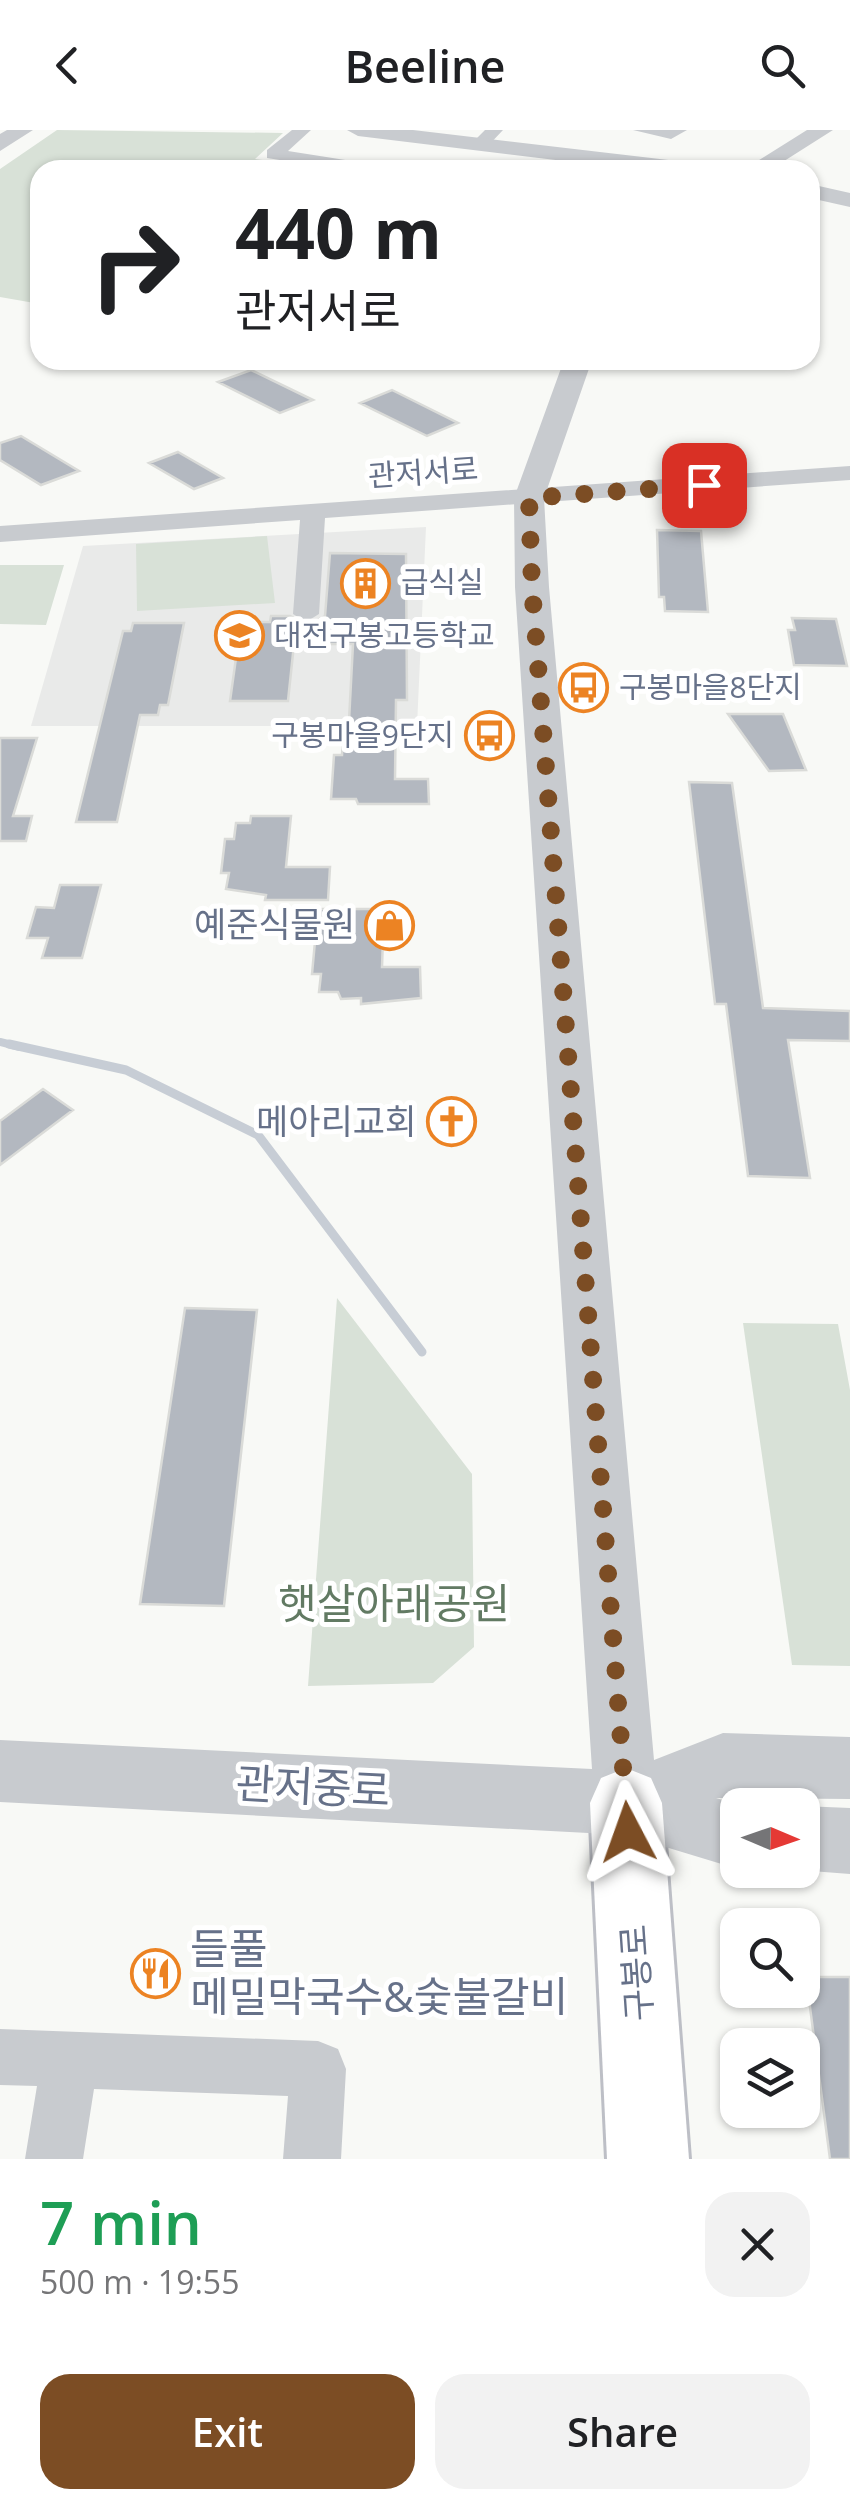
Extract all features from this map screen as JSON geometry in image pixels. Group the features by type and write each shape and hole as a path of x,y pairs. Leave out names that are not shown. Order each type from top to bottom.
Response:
{"main road":[{"name":"구봉로","path":"626,1803 648,2159"}],"street":[{"path":"0,144 22,130"},
{"path":"303,130 274,154 313,160"},
{"path":"358,130 487,137 564,160"},
{"path":"641,130 675,132"},
{"path":"771,160 822,130"},
{"path":"820,193 850,200"},
{"name":"구봉로","path":"574,370 529,498 532,587 626,1803"},
{"name":"관저서로","path":"0,534 850,474"},
{"path":"306,614 313,513"},
{"name":"관저중로","path":"626,1803 723,1764 850,1768"},
{"name":"관저중로","path":"0,1770 626,1803 720,1832"},
{"path":"820,1839 850,1840"},
{"path":"0,2057 318,2070 312,2159"},
{"path":"54,2159 70,2060"}],"shaded area":[{"name":"대전구봉고등학교","path":"426,527 417,726 31,726 83,546"}],"green space":[{"path":"57,130 283,133 255,159 263,160 30,160 30,302 0,297 0,169"},
{"path":"267,536 275,603 137,611 136,544"},
{"path":"0,565 64,565 46,625 0,624"},
{"name":"햇살아래공원","path":"337,1298 472,1474 474,1647 433,1683 308,1686"},
{"path":"743,1323 838,1324 850,1390 850,1666 792,1665"}],"building":[{"path":"251,370 313,400 280,413 218,382"},
{"path":"392,390 458,423 427,436 360,403"},
{"path":"21,436 79,471 41,485 0,460 0,443"},
{"path":"178,452 223,478 194,489 149,463"},
{"path":"657,530 701,531 708,612 665,611 664,597 659,597"},
{"path":"330,553 406,554 407,700 396,700 395,779 428,779 429,804 358,804 356,799 331,799 334,755 342,755 343,740 348,740 353,644 294,644 288,701 230,701 241,622 270,622 271,616 290,616 308,625 325,616"},
{"path":"792,618 836,619 847,666 794,665 788,630 795,630"},
{"path":"133,623 184,623 168,705 160,705 158,715 140,715 117,822 76,822 123,631 131,631"},
{"path":"728,714 783,714 806,770 769,771"},
{"path":"0,738 37,738 13,816 32,816 26,841 0,841"},
{"path":"689,782 732,783 763,1008 850,1011 850,1041 788,1040 810,1178 748,1176 726,1004 715,1004"},
{"path":"251,816 291,816 286,867 330,867 328,900 265,900 266,895 226,889 229,873 221,873 225,839 234,839 236,823 250,823"},
{"path":"60,885 101,885 82,958 42,958 48,938 27,938 36,907 54,908"},
{"path":"318,909 384,909 382,967 420,967 421,998 361,1004 361,998 341,999 338,992 319,992 321,974 312,974"},
{"path":"43,1089 73,1110 0,1165 0,1121"},
{"path":"185,1308 257,1310 224,1606 140,1604"},
{"path":"820,1977 850,1977 850,2159 830,2159 820,2083 820,2028 813,2028 810,2008 820,2008"}],"waterway":[{"path":"0,1042 20,1047"},
{"path":"9,1044 126,1070 258,1135 422,1352"}],"place":[{"name":"급식실","path":"366,583"},
{"name":"대전구봉고등학교","path":"239,636"},
{"name":"구봉마을8단지","path":"584,688"},
{"name":"구봉마을9단지","path":"489,736"},
{"name":"예준식물원","path":"390,925"},
{"name":"메아리교회","path":"452,1122"},
{"name":"들풀 메밀막국수&숯불갈비","path":"155,1973"}],"route":[{"path":"628,1832 532,587 529,498 704,485"}]}
